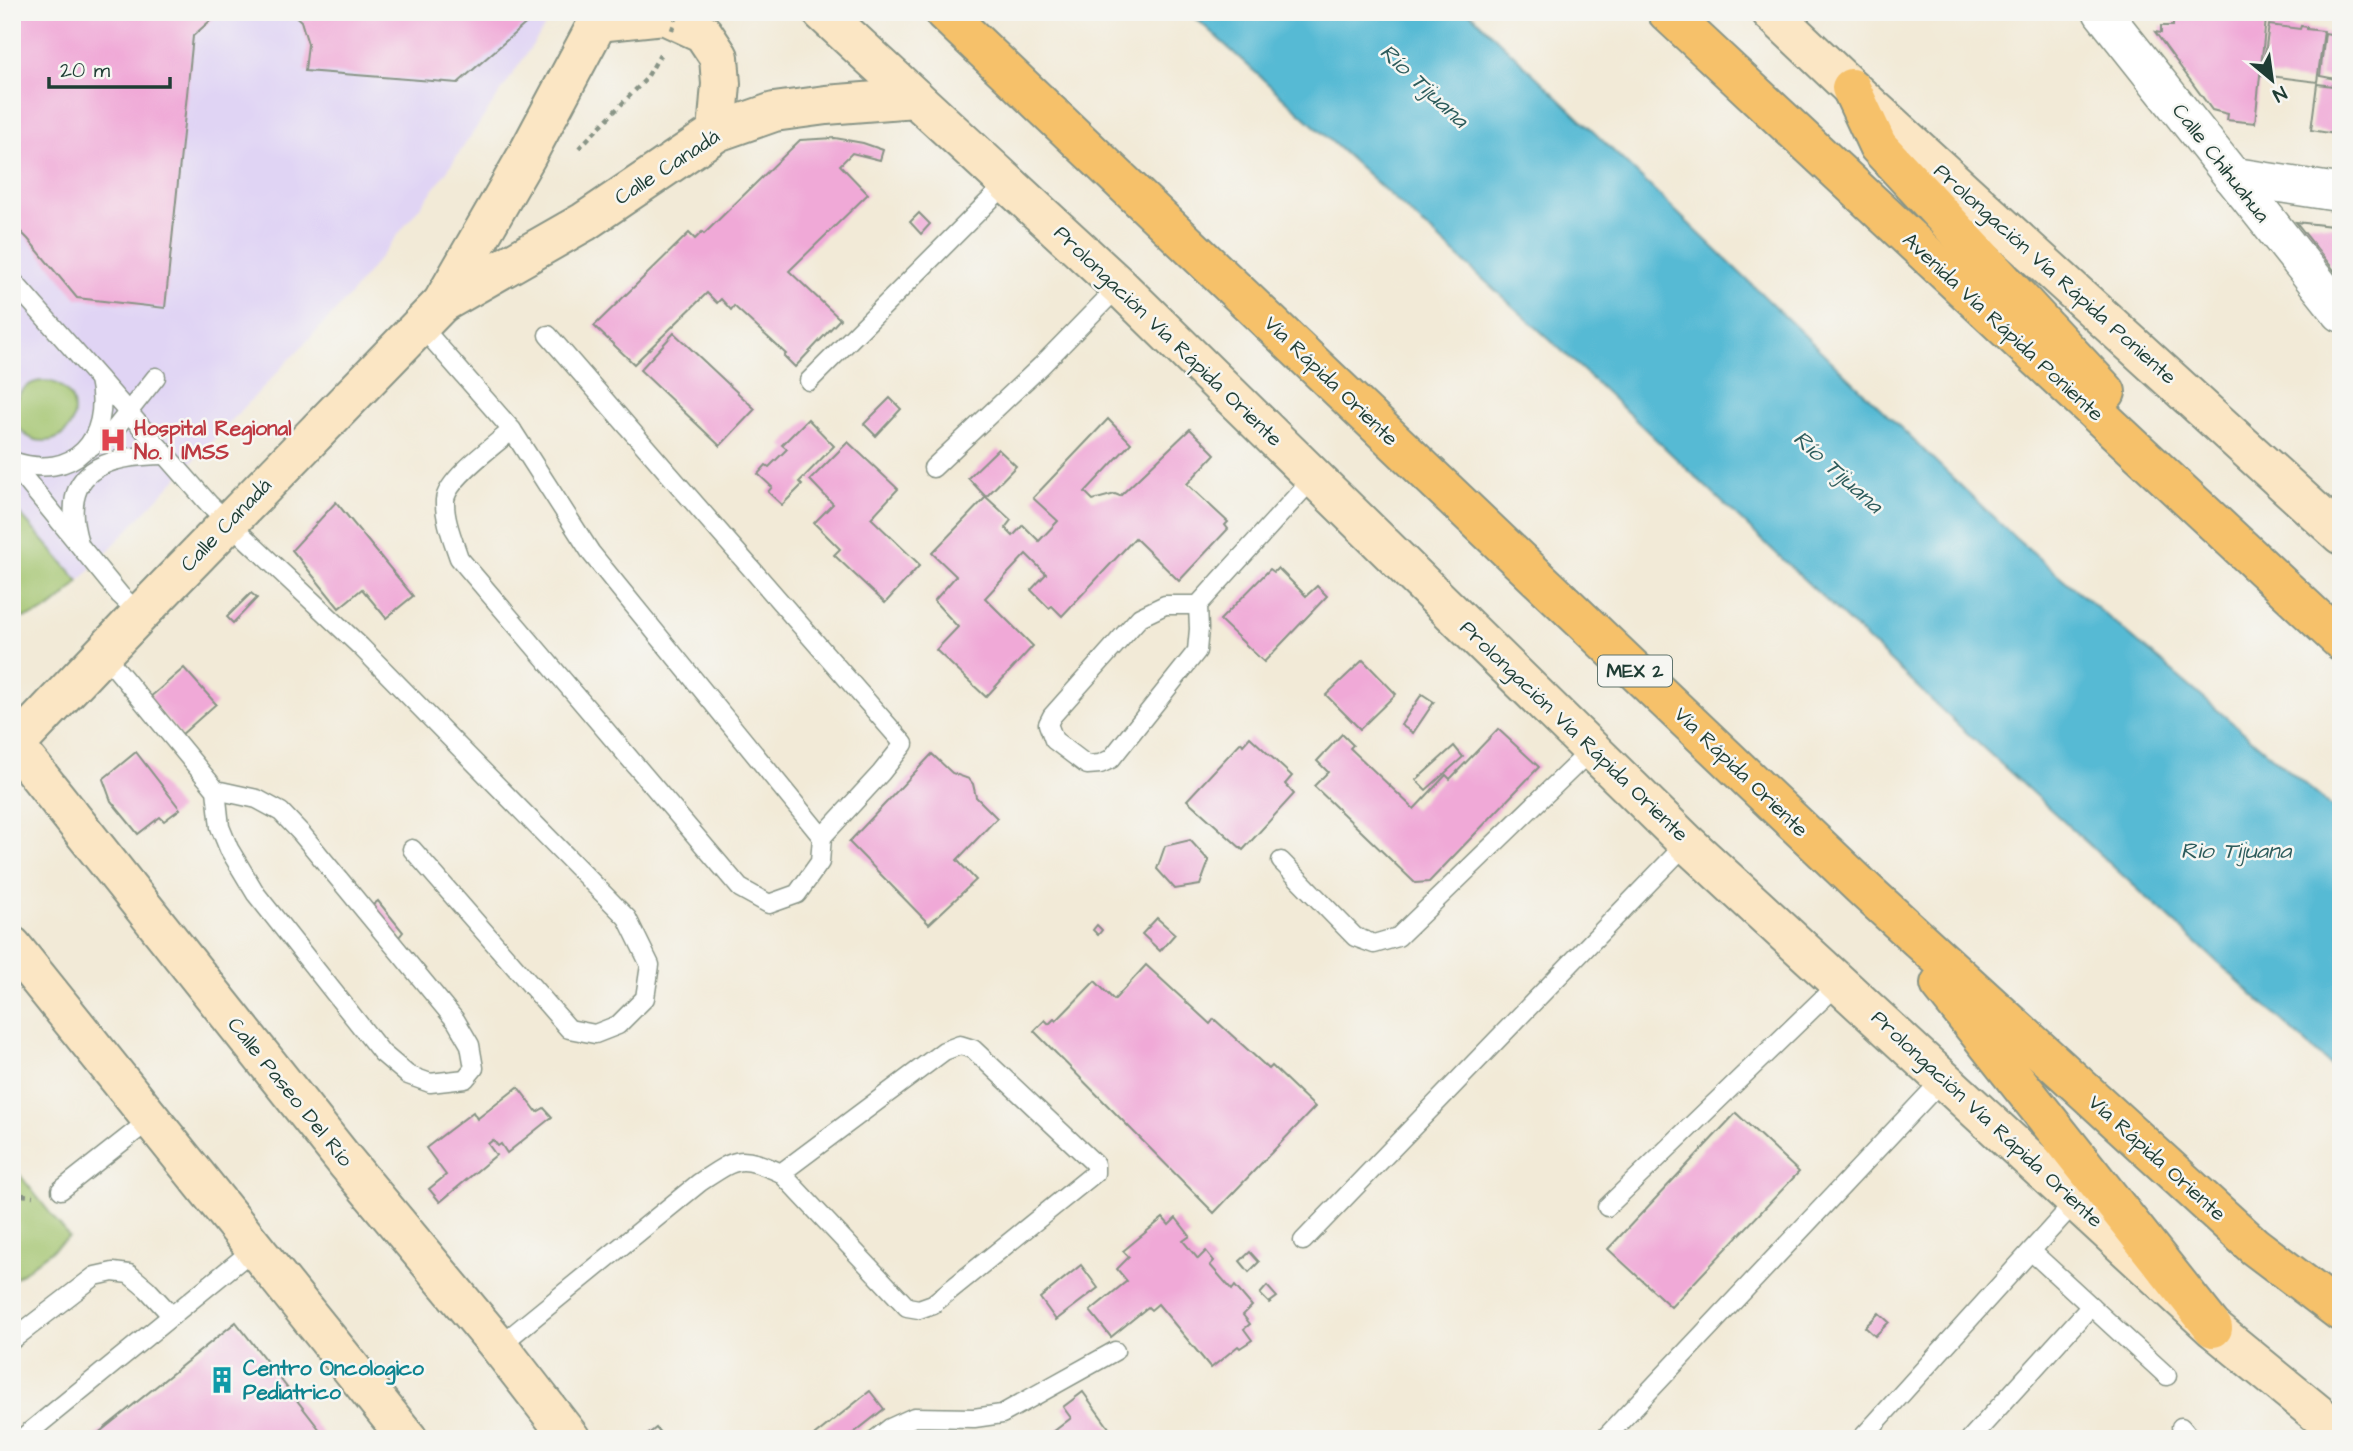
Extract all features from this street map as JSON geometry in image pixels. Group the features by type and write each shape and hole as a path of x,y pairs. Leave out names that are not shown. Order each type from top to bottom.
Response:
{"highway":[{"name":"Vía Rápida Oriente","path":"944,12 1867,892 2254,1246 2341,1312"},
{"name":"Avenida Vía Rápida Poniente","path":"1667,12 2341,641"},
{"path":"1851,88 1878,146 2157,447 2173,487"},
{"path":"1867,892 2213,1328"}],"main road":[{"name":"Prolongación Vía Rápida Oriente","path":"822,12 1119,286 1687,843 2213,1328 2337,1433"},
{"name":"Prolongación Vía Rápida Poniente","path":"1771,12 2341,535"},
{"path":"599,17 664,15 703,33 719,57 721,83 717,132"},
{"name":"Calle Canadá","path":"13,746 431,314 526,158 599,17"},
{"name":"Calle Canadá","path":"431,314 584,222 717,132 775,112 915,98"},
{"name":"Calle Paseo Del Río","path":"13,746 345,1161 499,1346 571,1439"},
{"path":"12,946 408,1439"}],"street":[{"name":"Calle Chihuahua","path":"2102,12 2341,313"},
{"path":"2232,176 2341,193"}],"lane":[{"path":"809,381 1007,183"},
{"path":"12,280 229,522 361,647 627,918 649,965 645,998 618,1025 596,1034 569,1029 412,849"},
{"path":"933,468 1041,366 1119,286"},
{"path":"431,314 512,430 591,552 822,837"},
{"path":"512,430 454,481 445,498 449,525 459,558 740,888 769,904 797,894 820,862 822,837 904,744 548,335"},
{"path":"12,462 30,467 51,466 84,452 114,430 156,377"},
{"path":"84,452 95,435 102,416 103,397 99,379"},
{"path":"80,546 74,527 74,508 76,490 88,471 107,462 167,455"},
{"path":"12,462 120,595 140,614"},
{"path":"1198,605 1165,605 1140,617 1052,716 1048,724 1055,740 1087,765 1100,764 1111,759 1197,651 1198,605 1314,477"},
{"path":"103,653 216,790 220,827 229,849 256,894 382,1053 408,1075 430,1083 465,1079 474,1068 470,1045 456,1021 301,833 281,812 257,799 216,790"},
{"path":"1280,861 1355,937 1374,944 1398,937 1592,749"},
{"path":"1303,1241 1687,843"},
{"path":"1607,1207 1839,983"},
{"path":"499,1346 699,1183 733,1161 760,1164 781,1173 907,1307 919,1309 933,1304 1095,1173 1095,1164 973,1049 960,1045 944,1051 781,1173"},
{"path":"1604,1439 1943,1079"},
{"path":"61,1190 151,1119"},
{"path":"1861,1439 2076,1201"},
{"path":"21,1439 256,1248"},
{"path":"2031,1251 2167,1376"},
{"path":"12,1340 95,1276 113,1272 130,1275 172,1316"},
{"path":"1970,1439 2091,1306"},
{"path":"877,1439 890,1428 914,1417 974,1419 1002,1414 1115,1351"}],"path":[{"path":"669,42 678,12"},
{"path":"573,154 646,79 664,48"}],"shaded area":[{"name":"Hospital Regional No. 1 IMSS","path":"12,12 555,12 438,184 347,299 65,596 49,609 29,618 12,619"}],"green space":[{"path":"44,381 61,386 69,394 74,411 69,428 61,436 44,441 27,436 19,428 14,411 19,394 27,386"},
{"path":"12,505 79,581 50,608 12,619"},
{"path":"12,1165 69,1237 12,1281"}],"water":[{"name":"Rio Tijuana","path":"1189,12 1469,12 2015,538 2341,815 2341,1075 1944,712 1571,359"}],"building":[{"path":"12,12 220,12 193,36 165,308 77,298 12,223"},
{"path":"291,12 539,12 458,83 305,71 308,44 301,21"},
{"path":"2173,12 2289,12 2289,21 2266,19 2255,123 2227,120 2228,114 2212,110 2155,32 2161,33 2161,26 2173,26"},
{"path":"2269,25 2300,29 2301,26 2324,31 2317,82 2262,75"},
{"path":"2325,33 2341,36 2341,80 2320,76"},
{"path":"2317,84 2341,87 2341,135 2311,130"},
{"path":"835,138 883,150 880,160 852,153 840,165 868,194 789,271 840,319 795,367 784,356 786,354 734,306 731,310 721,299 717,303 707,293 634,364 594,326 689,233 695,239 702,232 704,234 800,140"},
{"path":"919,213 930,224 921,234 910,222"},
{"path":"2296,222 2341,227 2341,279"},
{"path":"674,333 755,409 720,446 640,370"},
{"path":"890,398 901,409 876,436 864,424"},
{"path":"808,419 834,446 799,482 802,485 782,505 768,492 772,487 758,474 787,449 782,445"},
{"path":"1108,419 1131,443 1085,492 1093,500 1115,494 1120,496 1190,429 1215,454 1187,484 1228,522 1225,525 1228,529 1179,581 1135,538 1062,616 1052,606 1049,608 1031,590 1046,574 1026,554 985,598 1033,646 986,697 936,650 958,627 934,601 956,576 932,553 986,497 1011,520 1005,528 1013,536 1023,525 1039,541 1058,521 1033,498"},
{"path":"848,442 898,489 871,518 920,565 885,603 834,555 840,549 814,523 833,504 810,480"},
{"path":"998,449 1016,466 986,497 968,478"},
{"path":"336,502 413,596 386,618 362,589 339,608 292,550"},
{"path":"1278,568 1306,596 1317,586 1327,596 1264,662 1220,620 1270,569 1274,572"},
{"path":"251,593 257,598 233,623 227,617"},
{"path":"1363,660 1396,694 1360,729 1326,695"},
{"path":"184,668 216,704 181,735 149,698"},
{"path":"1422,694 1434,702 1413,733 1401,725"},
{"path":"1498,729 1539,767 1429,882 1415,883 1314,786 1328,772 1317,761 1342,734 1353,745 1350,748 1414,809 1446,775 1450,779"},
{"path":"1250,737 1292,776 1285,784 1294,794 1243,850 1187,800 1241,742 1243,745"},
{"path":"1454,746 1463,757 1426,790 1416,780"},
{"path":"136,752 180,809 164,821 160,817 138,834 111,801 103,779"},
{"path":"932,754 952,773 969,779 976,797 997,818 957,860 976,880 929,924 849,842"},
{"path":"1190,840 1209,861 1200,885 1175,889 1157,869 1165,846"},
{"path":"378,901 403,932 399,937 395,932 390,936 368,909"},
{"path":"1157,918 1175,934 1160,951 1142,934"},
{"path":"1097,925 1102,930 1098,935 1093,930"},
{"path":"1146,965 1210,1024 1214,1019 1269,1069 1272,1066 1315,1107 1214,1213 1034,1031 1045,1020 1049,1024 1054,1019 1056,1021 1095,981 1114,1000"},
{"path":"518,1087 537,1112 544,1108 552,1117 507,1153 501,1144 498,1146 493,1140 488,1144 496,1155 440,1202 429,1189 446,1175 426,1148 473,1112 477,1119"},
{"path":"1736,1113 1799,1172 1671,1307 1608,1249"},
{"path":"1163,1218 1169,1225 1176,1218 1190,1236 1183,1241 1198,1259 1206,1251 1214,1261 1210,1265 1232,1290 1235,1286 1252,1306 1243,1315 1250,1324 1244,1329 1252,1340 1240,1348 1238,1346 1211,1368 1158,1304 1151,1310 1148,1307 1111,1337 1090,1311 1127,1281 1117,1269 1129,1257 1123,1251"},
{"path":"1250,1252 1259,1262 1249,1272 1240,1261"},
{"path":"1081,1265 1098,1288 1056,1320 1040,1298"},
{"path":"1267,1286 1277,1297 1269,1303 1260,1294"},
{"path":"1879,1313 1889,1322 1875,1336 1865,1327"},
{"name":"Centro Oncologico Pediatrico","path":"236,1322 327,1439 91,1439"},
{"path":"870,1391 884,1409 846,1439 810,1439"},
{"path":"1083,1392 1117,1439 1044,1439 1071,1418 1063,1407"},
{"path":"656,1428 663,1436 659,1439 646,1439 645,1437"}],"place":[{"name":"Hospital Regional No. 1 IMSS","path":"113,440"},
{"name":"Centro Oncologico Pediatrico","path":"222,1380"}],"water label":[{"name":"Río Tijuana","path":"1424,86"},
{"name":"Río Tijuana","path":"1838,472"}]}
